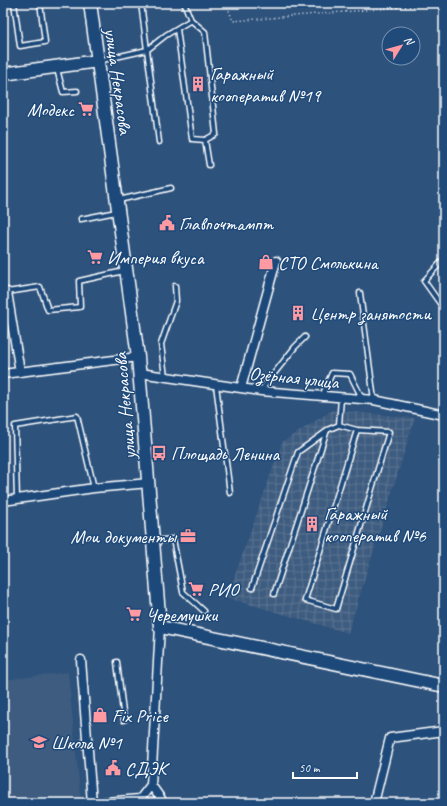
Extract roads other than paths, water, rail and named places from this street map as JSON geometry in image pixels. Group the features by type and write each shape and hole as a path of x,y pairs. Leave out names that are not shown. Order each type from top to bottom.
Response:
{"main road":[{"name":"улица Некрасова","path":"90,3 140,373 160,627"},
{"path":"3,74 98,61"},
{"path":"160,627 444,686"}],"street":[{"path":"241,388 276,261"},
{"path":"5,292 20,372"},
{"path":"3,374 138,357"},
{"name":"Озёрная улица","path":"140,373 261,391 374,400 444,414"},
{"path":"3,501 94,488 149,483"},
{"name":"улица Некрасова","path":"151,785 160,627"},
{"path":"81,660 92,803"},
{"path":"374,803 390,738 444,731"},
{"path":"96,803 138,801 151,785 161,799 161,803"}],"lane":[{"path":"14,3 20,46 45,42 40,3"},
{"path":"141,3 159,142"},
{"path":"176,28 192,139 206,140 216,134 205,32 191,20 184,3"},
{"path":"98,61 147,50 176,28 191,20"},
{"path":"56,67 63,92 77,91"},
{"path":"206,140 209,165"},
{"path":"81,219 171,188"},
{"path":"444,259 424,281 444,309"},
{"path":"5,292 40,287 48,310 80,307 79,281 126,271"},
{"path":"165,377 161,344 176,301 175,286"},
{"path":"360,293 374,400"},
{"path":"261,391 295,347 305,337"},
{"path":"322,396 332,373 350,374 363,400"},
{"path":"216,385 230,493"},
{"path":"339,425 341,398"},
{"path":"17,499 15,426 77,416 94,488"},
{"path":"252,588 298,452 328,430 339,425 357,430 389,432 336,609 305,600 357,430"},
{"path":"274,594 328,430"},
{"path":"154,541 173,539 183,592 204,611"},
{"path":"117,662 124,720"}],"place":[{"name":"Гаражный кооператив №19","path":"198,84"},
{"name":"Модекс","path":"86,109"},
{"name":"Главпочтампт","path":"167,223"},
{"name":"Империя вкуса","path":"95,257"},
{"name":"СТО Смолькина","path":"266,262"},
{"name":"Центр занятости","path":"298,313"},
{"name":"Площадь Ленина","path":"159,453"},
{"name":"Гаражный кооператив №6","path":"312,524"},
{"name":"Мои документы","path":"188,536"},
{"name":"РИО","path":"196,589"},
{"name":"Черемушки","path":"134,614"},
{"name":"Fix Price","path":"100,715"},
{"name":"Школа №1","path":"39,742"},
{"name":"СДЭК","path":"113,768"}]}
